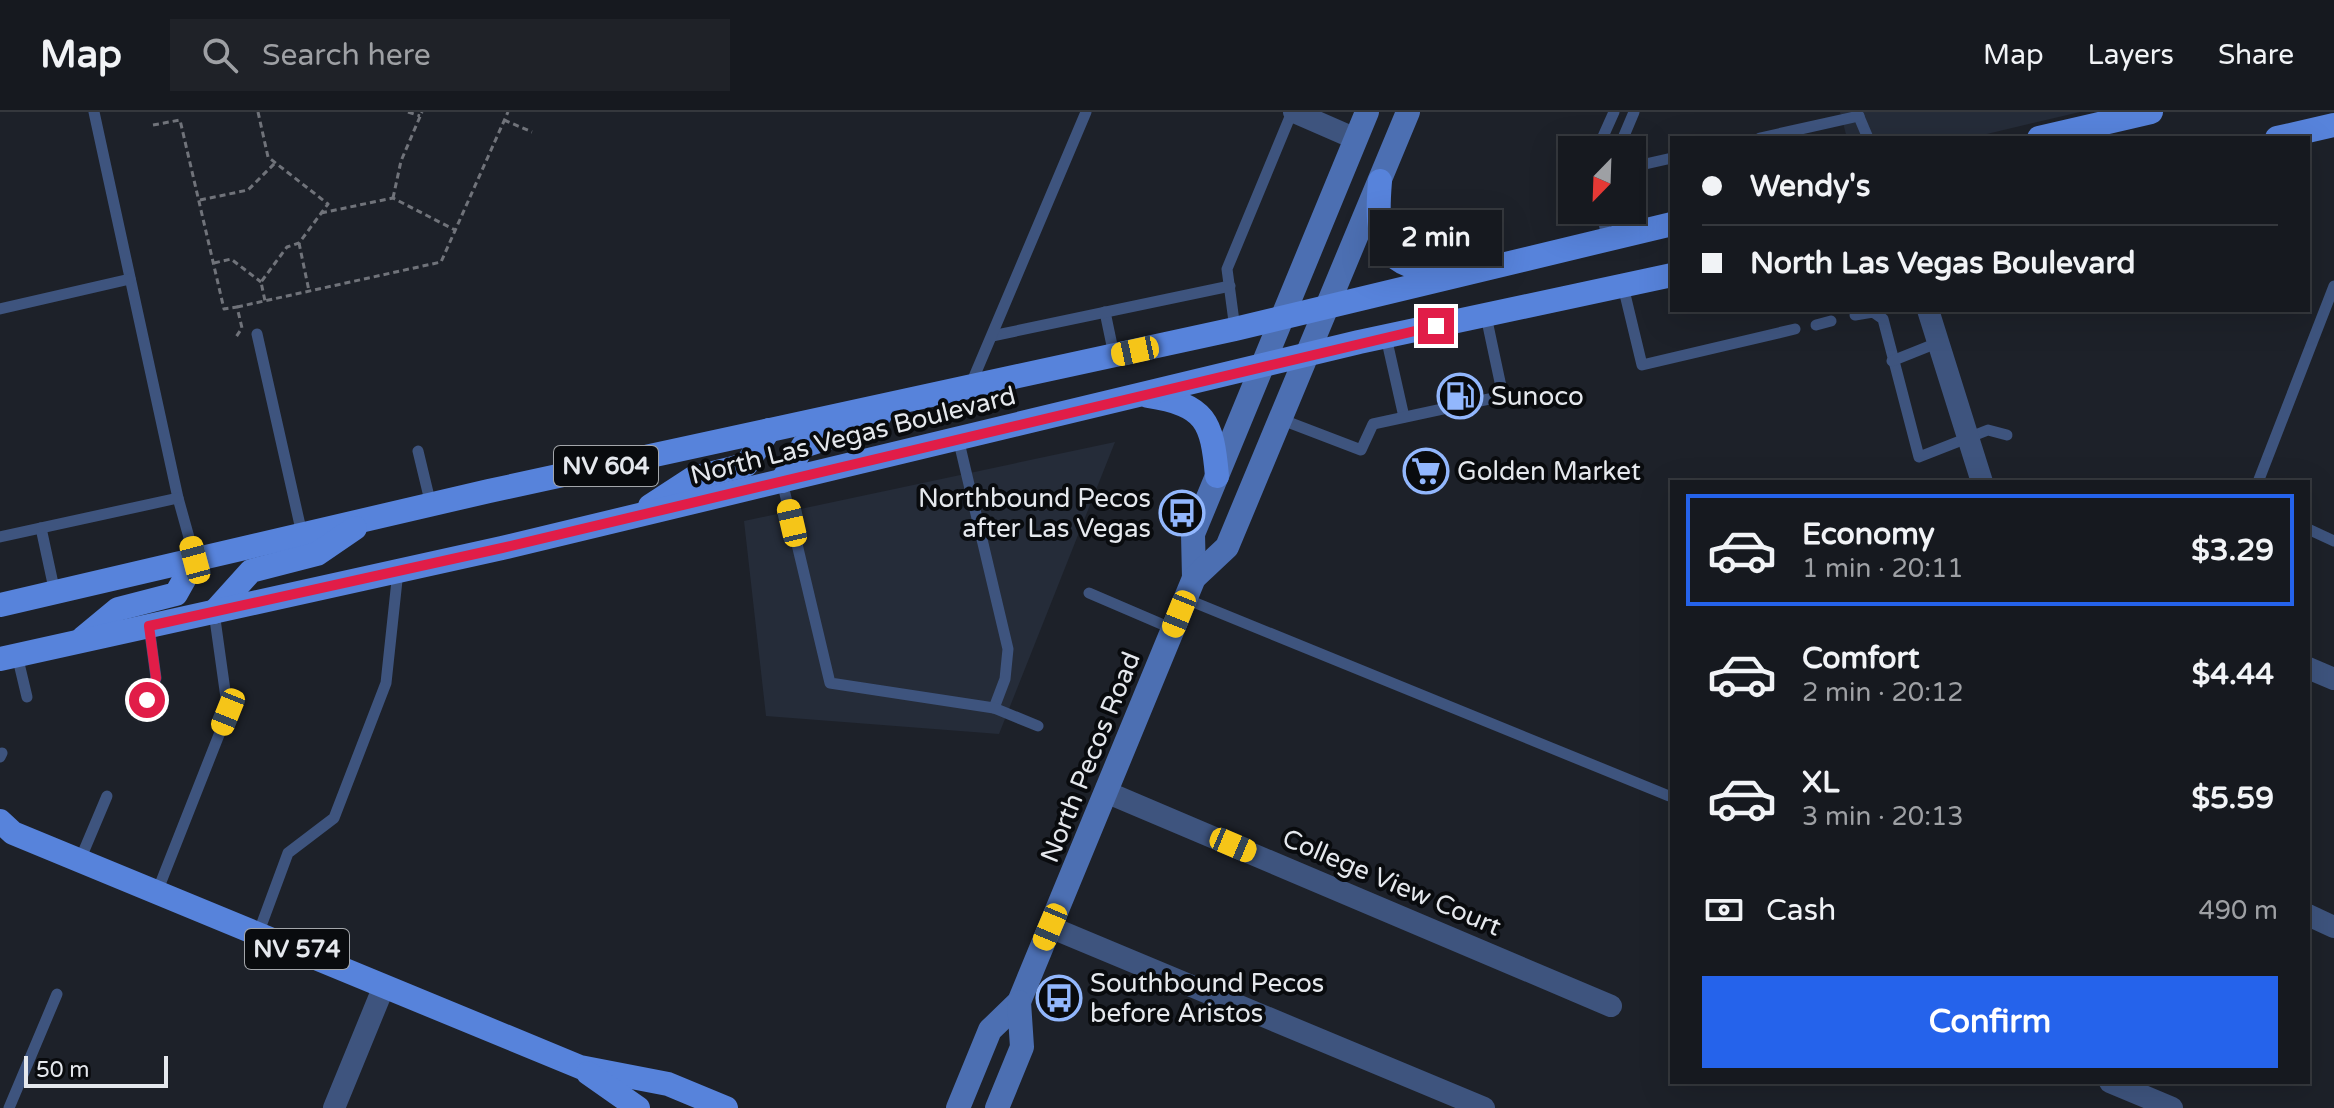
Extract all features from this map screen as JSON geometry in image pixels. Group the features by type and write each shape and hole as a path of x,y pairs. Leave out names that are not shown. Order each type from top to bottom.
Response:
{"main road":[{"name":"North Pecos Road","path":"958,1108 990,1030 1019,1002 1173,630 1190,588 1193,534 1367,112"},
{"name":"North Pecos Road","path":"1190,588 1227,547 1408,112"},
{"path":"2048,136 2151,112"},
{"path":"2286,136 2334,125"},
{"path":"1380,181 1378,226 1383,246 1392,258 1434,272 1469,274"},
{"name":"North Las Vegas Boulevard","path":"0,605 431,505 1235,329 1670,224"},
{"name":"North Las Vegas Boulevard","path":"9,657 635,516 1262,365 1670,275"},
{"path":"1137,395 1175,400 1202,416 1212,432 1217,476"},
{"path":"782,481 803,446 850,431 911,399"},
{"path":"635,516 693,478 746,465 769,430"},
{"path":"214,612 251,571 317,554 367,520"},
{"path":"78,642 118,609 176,594 195,560"},
{"name":"NV 574","path":"4,829 580,1067 668,1084 726,1108"},
{"name":"North Pecos Road","path":"997,1108 1022,1047 1019,1002"},
{"name":"NV 574","path":"580,1067 638,1108"}],"street":[{"path":"1293,112 1356,139"},
{"path":"1929,312 1981,480"},
{"path":"2310,669 2334,679"},
{"name":"College View Court","path":"1106,792 1611,1006"},
{"path":"2310,916 2334,927"},
{"path":"1050,927 1484,1108"},
{"path":"334,1108 384,986"},
{"path":"2115,1084 2172,1108"}],"lane":[{"path":"94,112 178,498 195,560"},
{"path":"970,387 1086,112"},
{"path":"1235,329 1227,269 1293,112"},
{"path":"1603,136 1614,112"},
{"path":"1624,136 1634,112"},
{"path":"1768,136 1858,114 1867,136"},
{"path":"1646,164 1670,158"},
{"path":"1604,224 1607,240"},
{"path":"0,309 130,279"},
{"path":"1623,285 1642,365 1795,329"},
{"path":"992,336 1230,286"},
{"path":"2259,480 2334,286"},
{"path":"1105,312 1114,355"},
{"path":"1855,315 1880,314 1919,457 1988,430 2007,435"},
{"path":"1280,419 1361,450 1373,424 1503,396 1486,316"},
{"path":"1816,325 1831,321"},
{"path":"257,334 302,535"},
{"path":"1386,337 1404,417"},
{"path":"1892,361 1937,343"},
{"path":"958,438 1008,649 1005,679 994,708"},
{"path":"418,451 431,505"},
{"path":"782,481 830,683 994,708 1038,726"},
{"path":"0,537 178,498"},
{"path":"41,528 55,593"},
{"path":"2310,530 2334,541"},
{"path":"258,934 288,853 334,818 381,697 386,683 398,571"},
{"path":"1190,588 1669,796"},
{"path":"1089,593 1173,630"},
{"path":"157,892 228,712 214,612"},
{"path":"147,700 156,678 149,626"},
{"path":"9,657 27,697"},
{"path":"80,860 107,796"},
{"path":"9,1108 57,994"}],"path":[{"path":"178,112 224,309 441,262 508,112"},
{"path":"258,112 268,157 328,204 299,243 287,247 261,282"},
{"path":"393,198 401,161 421,114 408,112"},
{"path":"153,125 180,120"},
{"path":"504,120 532,132"},
{"path":"199,200 248,190 276,162"},
{"path":"321,213 393,198 455,230"},
{"path":"299,243 309,291"},
{"path":"214,263 231,259 261,282 265,301"},
{"path":"236,337 242,328 237,307"}],"shaded area":[{"path":"1840,112 2080,112 1978,136 1846,136"},
{"path":"1115,442 999,734 766,716 744,521"}],"place":[{"name":"Sunoco","path":"1460,396"},
{"name":"Golden Market","path":"1426,471"},
{"name":"Northbound Pecos after Las Vegas","path":"1182,513"},
{"name":"Southbound Pecos before Aristos","path":"1059,998"}],"route":[{"path":"147,700 156,678 149,626 502,548 1436,326"}]}
